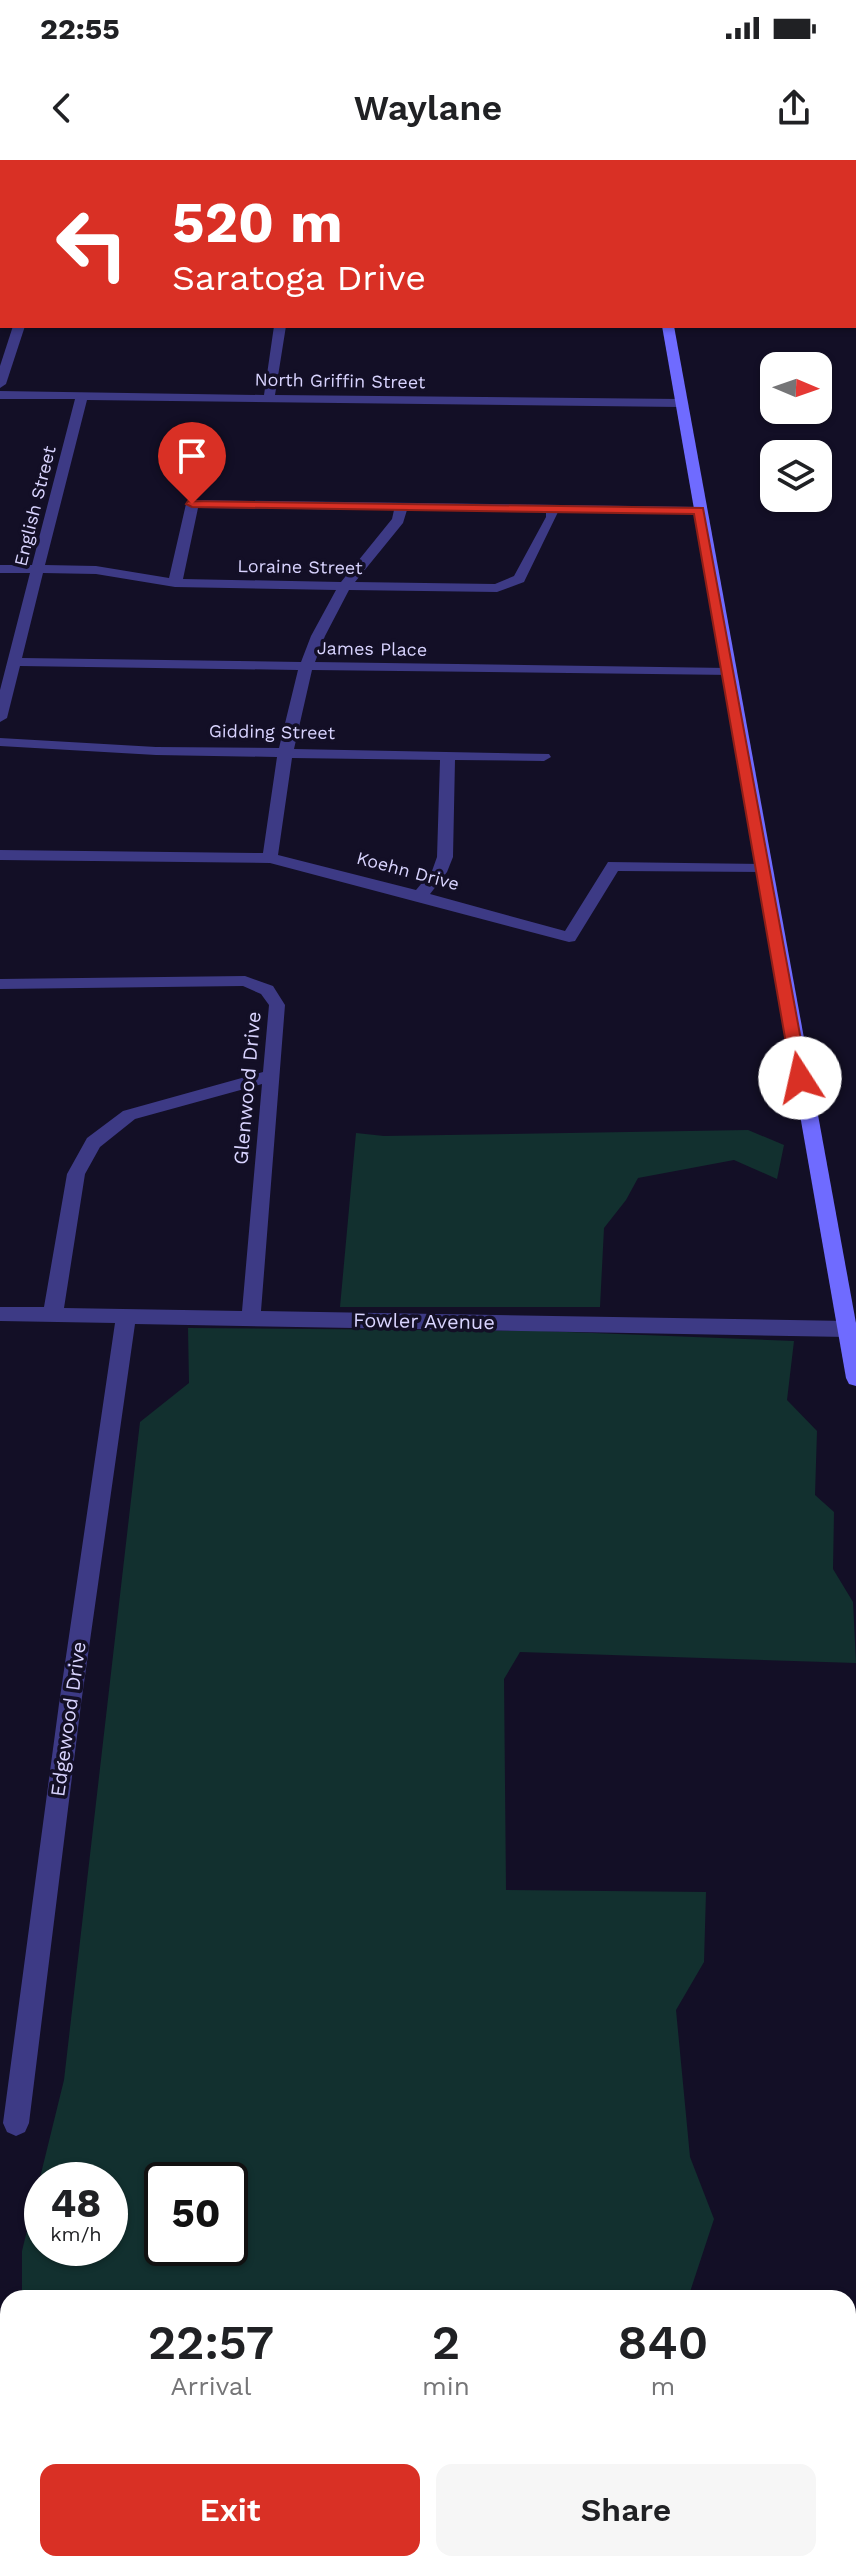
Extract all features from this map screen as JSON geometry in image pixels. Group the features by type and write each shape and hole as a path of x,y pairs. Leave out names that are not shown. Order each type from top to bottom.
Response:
{"main road":[{"path":"668,328 856,1378"}],"street":[{"path":"0,384 18,328"},
{"path":"269,398 280,328"},
{"name":"North Griffin Street","path":"0,395 680,403"},
{"name":"English Street","path":"0,718 82,396"},
{"path":"175,583 192,504 699,510"},
{"path":"270,858 285,752 308,666 330,611 346,585 398,520 401,507"},
{"name":"Loraine Street","path":"0,569 96,570 175,583 497,588 519,579 552,517 552,507"},
{"name":"James Place","path":"0,650 16,656 308,666 728,672"},
{"name":"Gidding Street","path":"0,742 156,751 544,757"},
{"path":"420,895 439,872 445,857 448,755"},
{"name":"Koehn Drive","path":"0,855 270,858 420,895 569,937 614,865 632,868 763,869"},
{"name":"Glenwood Drive","path":"0,984 245,981 267,990 277,1005 251,1317"},
{"path":"53,1315 76,1174 93,1143 129,1115 270,1076"},
{"name":"Fowler Avenue","path":"0,1314 847,1329"},
{"name":"Edgewood Drive","path":"16,2123 70,1704 126,1315"}],"green space":[{"path":"748,1130 784,1145 777,1179 734,1160 638,1178 626,1200 604,1228 600,1307 340,1307 356,1133 384,1136"},
{"path":"188,1328 542,1331 794,1341 787,1400 817,1431 815,1495 834,1512 833,1569 853,1602 856,1663 520,1652 504,1679 506,1890 706,1892 704,1962 676,2010 690,2157 714,2219 691,2290 22,2290 24,2243 24,2266 128,2266 128,2162 44,2162 64,2080 140,1422 189,1383"}],"route":[{"path":"192,504 699,510 800,1078"}]}
